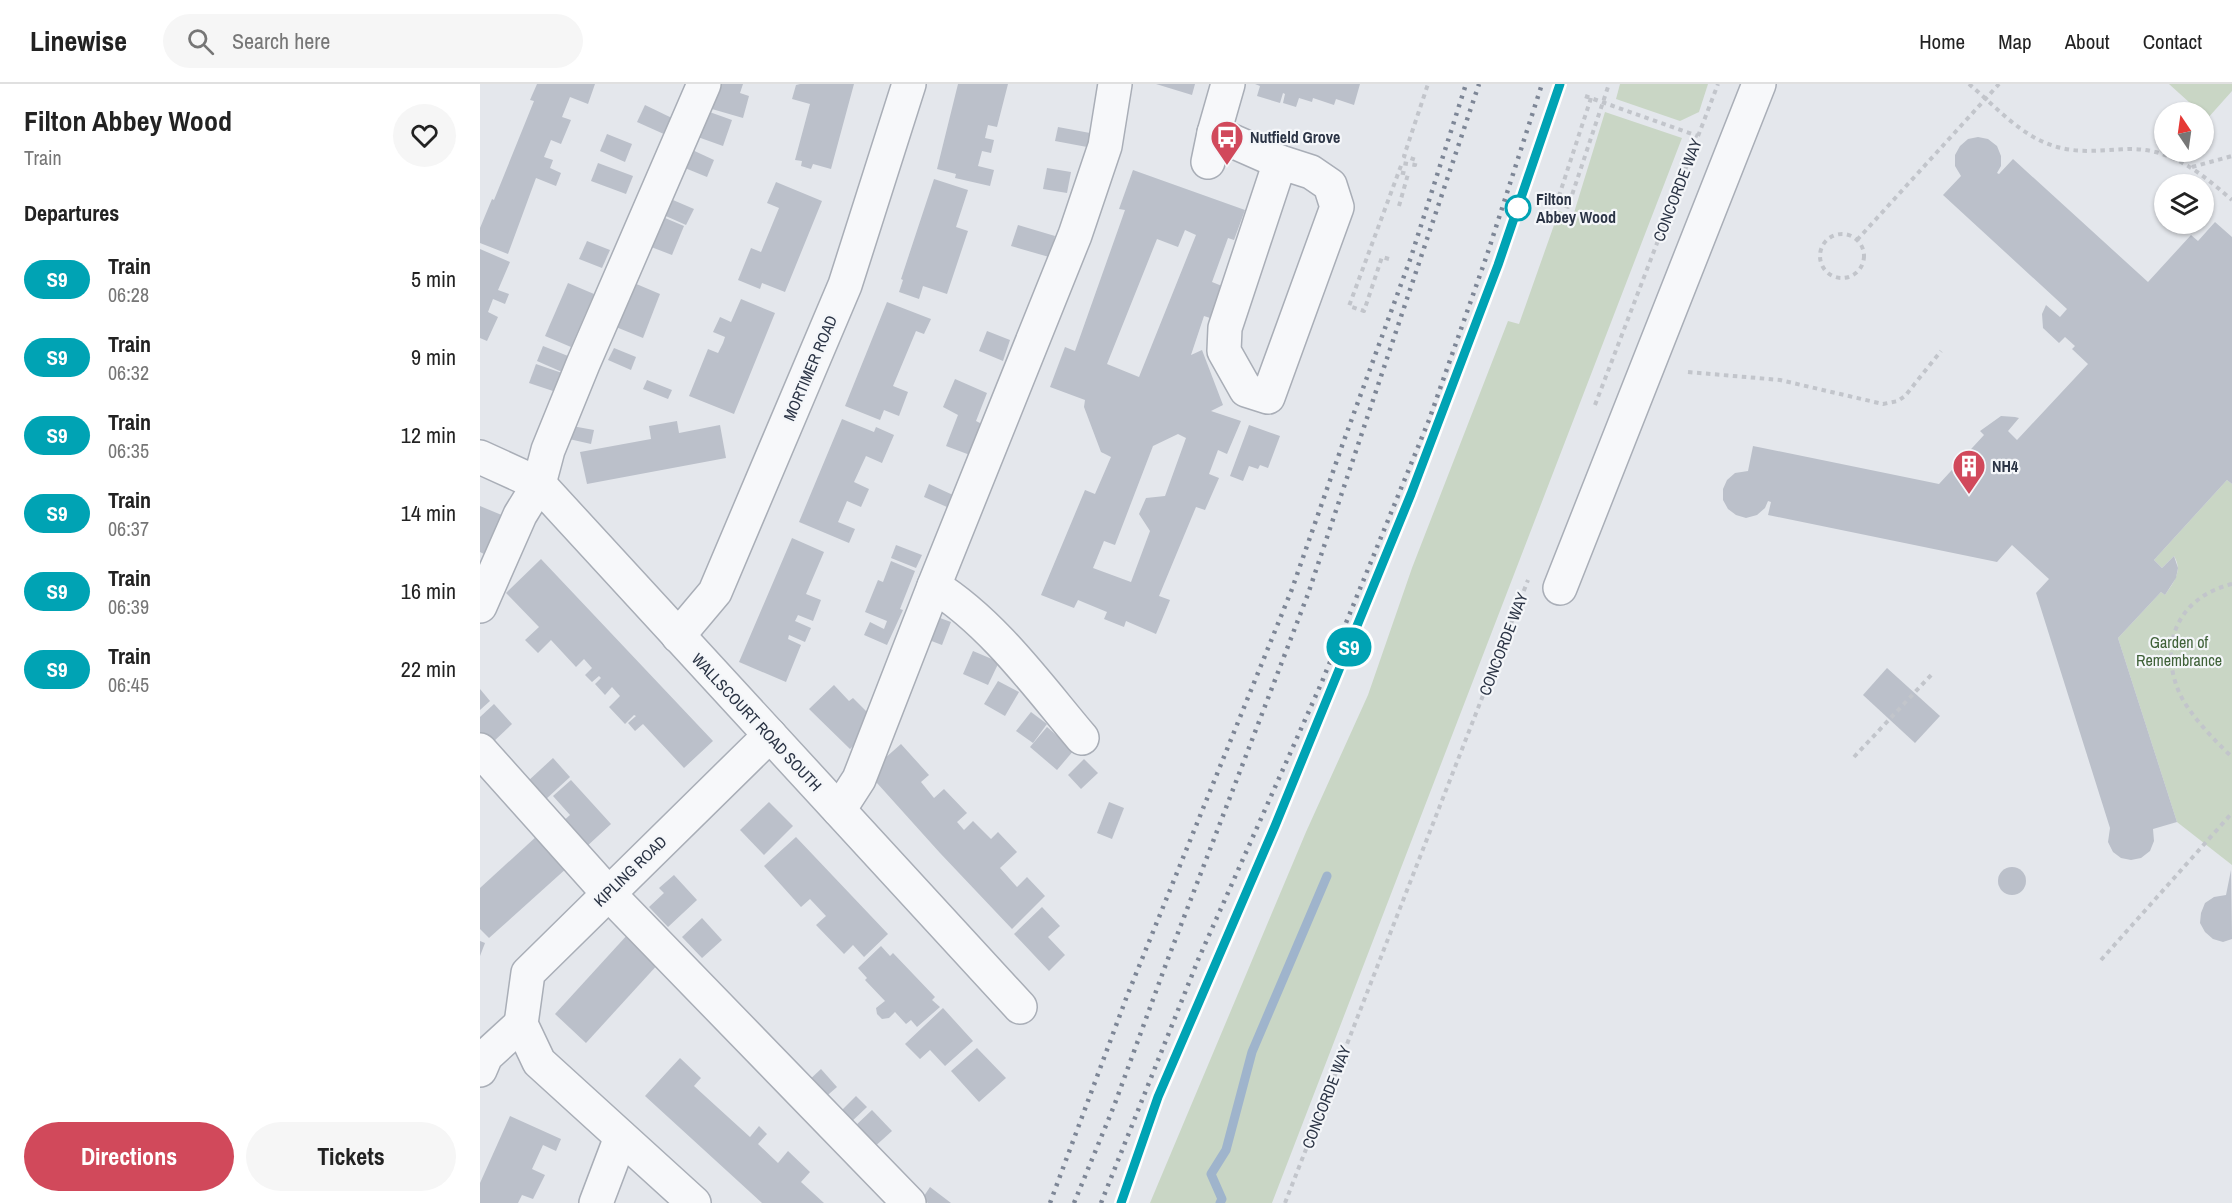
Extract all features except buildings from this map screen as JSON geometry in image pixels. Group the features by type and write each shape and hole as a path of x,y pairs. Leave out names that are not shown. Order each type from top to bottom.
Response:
{"street":[{"path":"480,606 520,515 539,484 548,450 574,386 704,84"},
{"name":"MORTIMER ROAD","path":"678,636 715,592 845,285 909,84"},
{"path":"839,810 859,778 1075,235 1105,146 1115,84"},
{"path":"1228,84 1211,148 1281,162 1311,172 1330,185 1337,207 1268,397 1246,390 1224,351 1225,328 1281,162"},
{"path":"1560,588 1759,84"},
{"name":"WALLSCOURT ROAD SOUTH","path":"480,457 539,484 1020,1007"},
{"path":"934,586 951,597 1011,653 1082,738"},
{"name":"KIPLING ROAD","path":"521,1024 528,973 770,735"},
{"path":"480,750 608,893 909,1203"},
{"path":"480,1070 486,1056 521,1024 539,1062 694,1203"},
{"path":"596,1203 621,1137"}],"path":[{"path":"1389,259 1382,257 1364,311 1349,306 1402,163 1415,165 1416,160 1404,156 1428,84"},
{"path":"1591,98 1557,202 1568,207 1609,84"},
{"name":"CONCORDE WAY","path":"1591,415 1718,84"},
{"path":"1969,84 2028,133 2055,147 2077,150 2132,149 2166,154 2191,167 2232,200"},
{"path":"1857,240 1999,84"},
{"path":"1585,96 1698,136"},
{"path":"2191,167 2232,156"},
{"path":"1399,172 1408,174 1399,206"},
{"path":"1838,234 1848,234 1857,240 1864,257 1861,267 1845,277 1835,277 1827,272 1821,264 1822,245 1829,238 1838,234"},
{"path":"1688,372 1779,380 1884,404 1898,401 1905,396 1941,351"},
{"name":"CONCORDE WAY","path":"1285,1203 1531,571"},
{"path":"2232,584 2211,591 2189,608 2178,622 2171,642 2172,669 2180,693 2215,739 2232,757"},
{"path":"1854,757 1932,674"},
{"path":"2101,960 2232,813"}],"green space":[{"path":"1620,84 1708,84 1699,112 1680,121 1616,99"},
{"path":"2169,84 2232,84 2232,91 2214,111 2214,102 2189,102"},
{"path":"1605,112 1682,138 1272,1203 1150,1203 1306,832 1368,695 1412,568 1508,321 1519,324 1559,211 1573,216"},
{"name":"Garden of Remembrance","path":"2227,480 2232,484 2232,865 2177,822 2118,638 2161,592 2165,595 2174,581 2178,567 2174,556 2162,568 2154,560"}],"waterway":[{"path":"1220,1203 1222,1199 1211,1174 1226,1150 1252,1052 1327,876"}],"railway":[{"path":"1050,1203 1127,996 1292,589 1411,257 1466,84"},
{"path":"1074,1203 1114,1106 1308,594 1479,84"},
{"path":"1101,1203 1198,960 1321,684 1429,420 1487,255 1542,84"},
{"path":"1121,1203 1158,1097 1275,826 1411,494 1498,265 1560,84"}],"train":[{"name":"S9","path":"1121,1203 1158,1097 1275,826 1461,367 1560,84"}],"place":[{"name":"Nutfield Grove","path":"1227,166"},
{"name":"Filton Abbey Wood","path":"1518,208"},
{"name":"NH4","path":"1969,495"}]}
